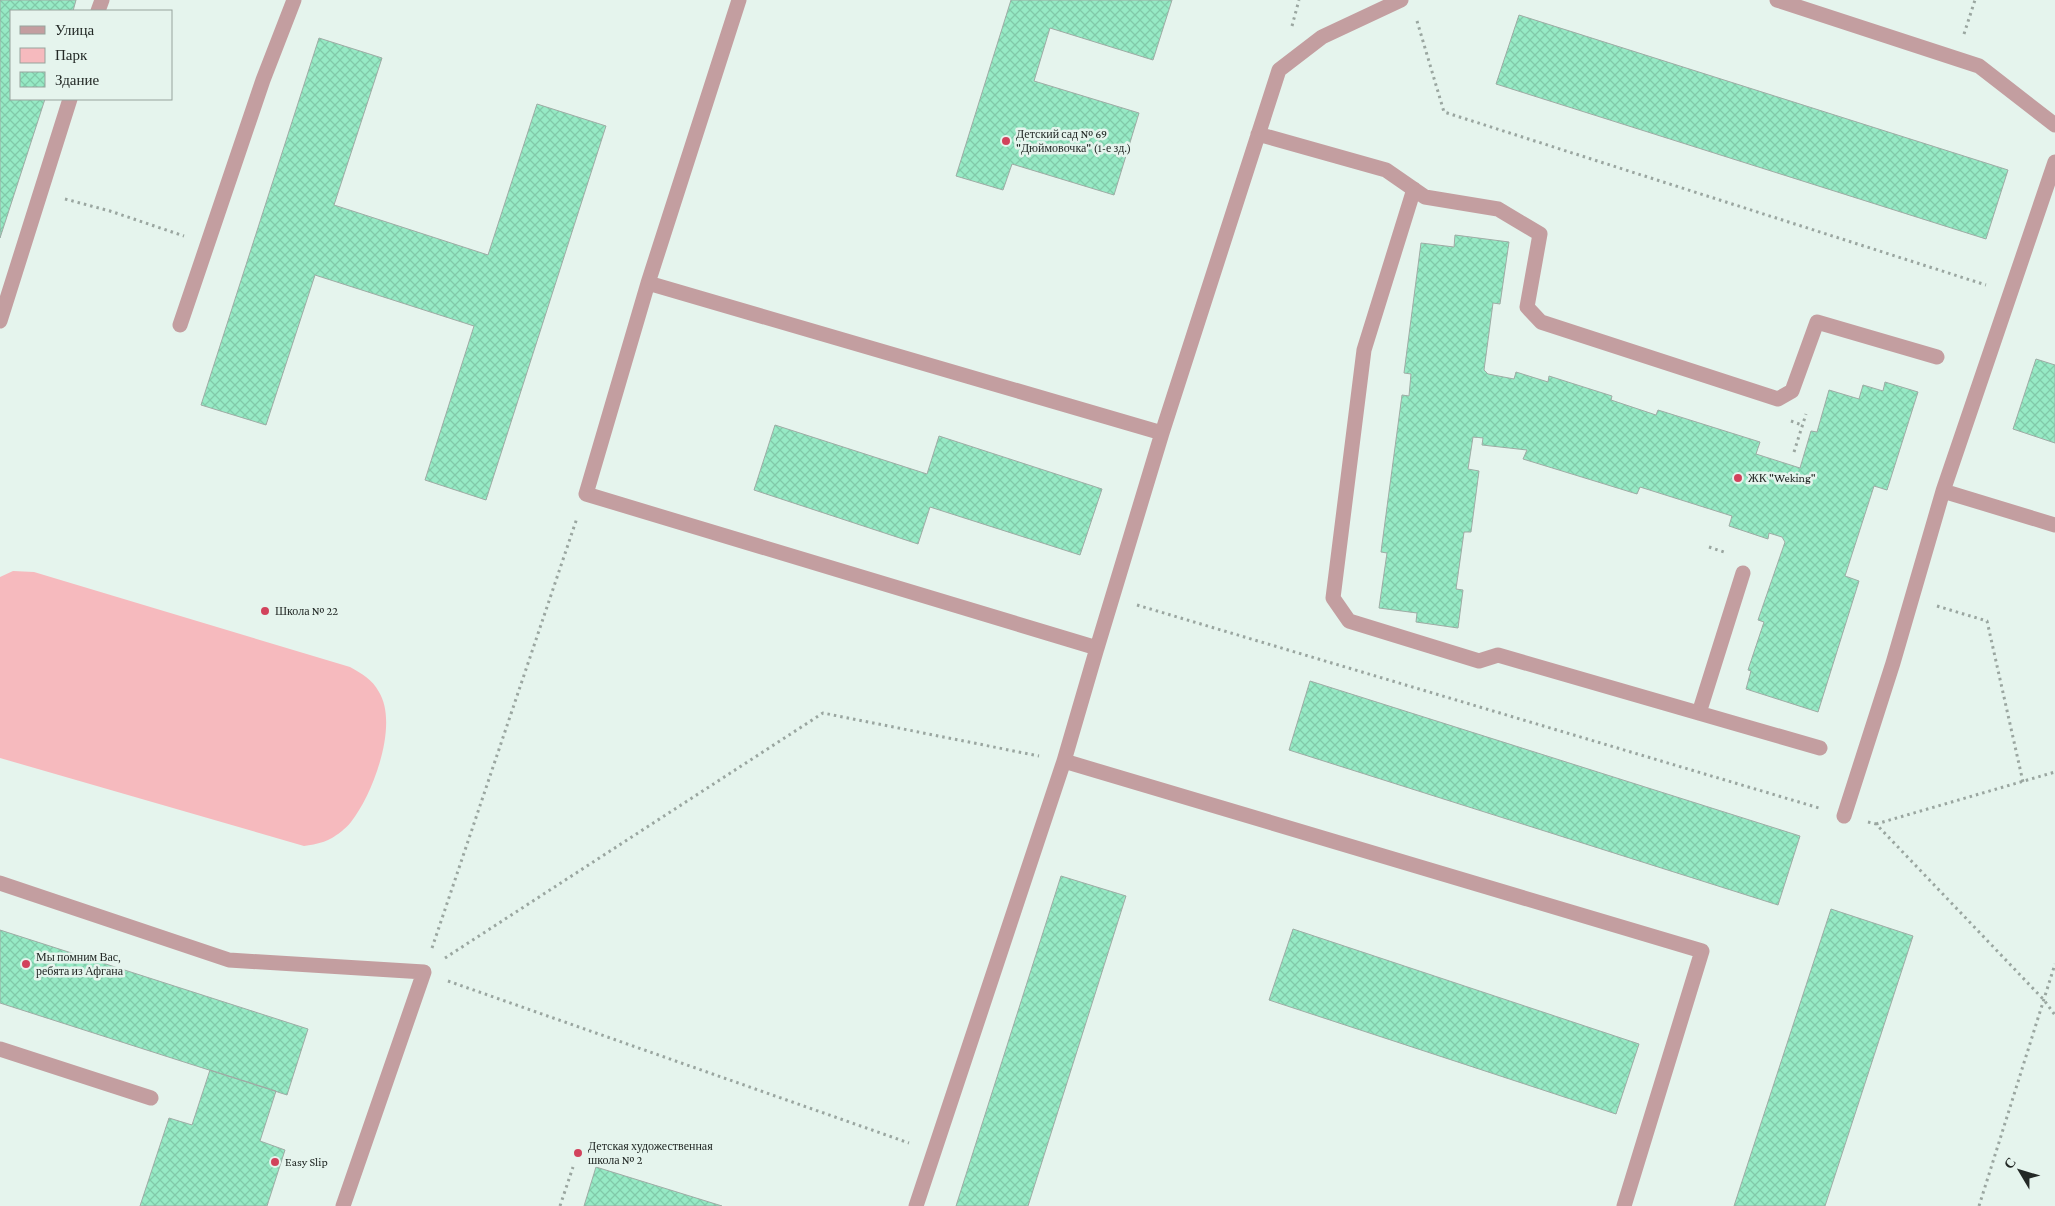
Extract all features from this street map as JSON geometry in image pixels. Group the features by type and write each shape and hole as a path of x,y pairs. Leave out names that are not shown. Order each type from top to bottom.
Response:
{"lane":[{"path":"180,325 263,80 294,0"},
{"path":"739,0 648,283 586,494 1097,648"},
{"path":"916,1206 1064,761 1162,433 1279,70 1322,37 1401,0"},
{"path":"1777,0 1979,66 2055,125"},
{"path":"0,321 70,100"},
{"path":"1258,134 1386,170 1425,196 1498,209 1540,234 1527,307 1541,322 1778,399 1792,390 1817,322 1937,358"},
{"path":"1844,816 1893,663 1943,491 2055,162"},
{"path":"1414,189 1364,350 1333,598 1349,621 1479,661 1498,655 1820,748"},
{"path":"648,283 1162,433"},
{"path":"1943,491 2055,524"},
{"path":"1699,713 1744,573"},
{"path":"1064,761 1702,951 1624,1206"},
{"path":"0,883 229,960 424,972 344,1206"},
{"path":"0,1049 151,1098"}],"path":[{"path":"1956,58 1975,0"},
{"path":"1416,19 1444,112 2010,293"},
{"path":"40,194 110,211 208,244"},
{"path":"1794,452 1808,406"},
{"path":"1784,419 1802,425"},
{"path":"424,972 586,494"},
{"path":"1709,547 1728,553"},
{"path":"1112,598 1876,824 2055,772"},
{"path":"1912,598 1987,621 2023,782"},
{"path":"424,972 823,713 1064,761"},
{"path":"1876,824 2044,1000 2055,1015"},
{"path":"1979,1206 2055,964"},
{"path":"424,972 934,1152"},
{"path":"560,1206 573,1167"}],"green space":[{"path":"13,571 34,572 350,667 366,677 376,687 384,706 386,722 385,740 375,777 351,822 330,839 321,843 304,846 0,758 0,577"}],"building":[{"path":"0,0 76,0 73,10 10,10 10,100 45,100 0,238"},
{"path":"1011,0 1172,0 1153,60 1050,28 1034,81 1139,113 1114,195 1012,164 1003,190 956,176"},
{"path":"1519,15 2008,170 1986,239 1496,84"},
{"path":"319,38 382,58 334,205 488,255 537,104 606,126 486,500 425,480 474,326 315,275 266,425 201,405"},
{"name":"ЖК \"Weking\"","path":"1455,235 1509,242 1500,304 1493,303 1484,370 1488,374 1514,379 1516,372 1548,382 1549,376 1612,396 1611,400 1656,415 1658,410 1760,442 1756,454 1800,468 1811,431 1817,432 1829,390 1859,399 1863,385 1883,391 1885,382 1918,392 1887,490 1874,486 1845,576 1859,581 1818,712 1746,689 1751,671 1748,670 1764,622 1758,620 1785,542 1782,537 1769,533 1768,539 1729,526 1732,516 1640,487 1637,494 1523,459 1527,450 1482,445 1483,438 1473,437 1468,469 1479,471 1471,532 1464,532 1456,589 1463,590 1458,628 1416,622 1417,613 1379,608 1387,553 1381,552 1402,395 1409,396 1411,374 1404,373 1421,243 1454,247"},
{"path":"2036,359 2055,365 2055,443 2013,429"},
{"path":"775,425 927,474 939,436 1102,489 1080,555 930,507 918,544 754,490"},
{"path":"1310,681 1800,836 1778,905 1289,750"},
{"path":"1061,876 1126,896 1028,1206 956,1206"},
{"path":"1831,909 1913,936 1825,1206 1734,1206"},
{"path":"1293,929 1639,1044 1616,1114 1269,1000"},
{"path":"0,930 308,1029 287,1095 0,1003"},
{"path":"210,1070 276,1091 260,1141 285,1150 267,1206 140,1206 169,1118 192,1125"},
{"path":"596,1167 722,1206 584,1206"}],"place":[{"name":"Детский сад № 69 \"Дюймовочка\" (1-е зд.)","path":"1006,141"},
{"name":"ЖК \"Weking\"","path":"1738,478"},
{"name":"Школа № 22","path":"265,611"},
{"name":"Мы помним Вас, ребята из Афгана","path":"26,964"},
{"name":"Детская художественная школа № 2","path":"578,1153"},
{"name":"Easy Slip","path":"275,1162"}]}
